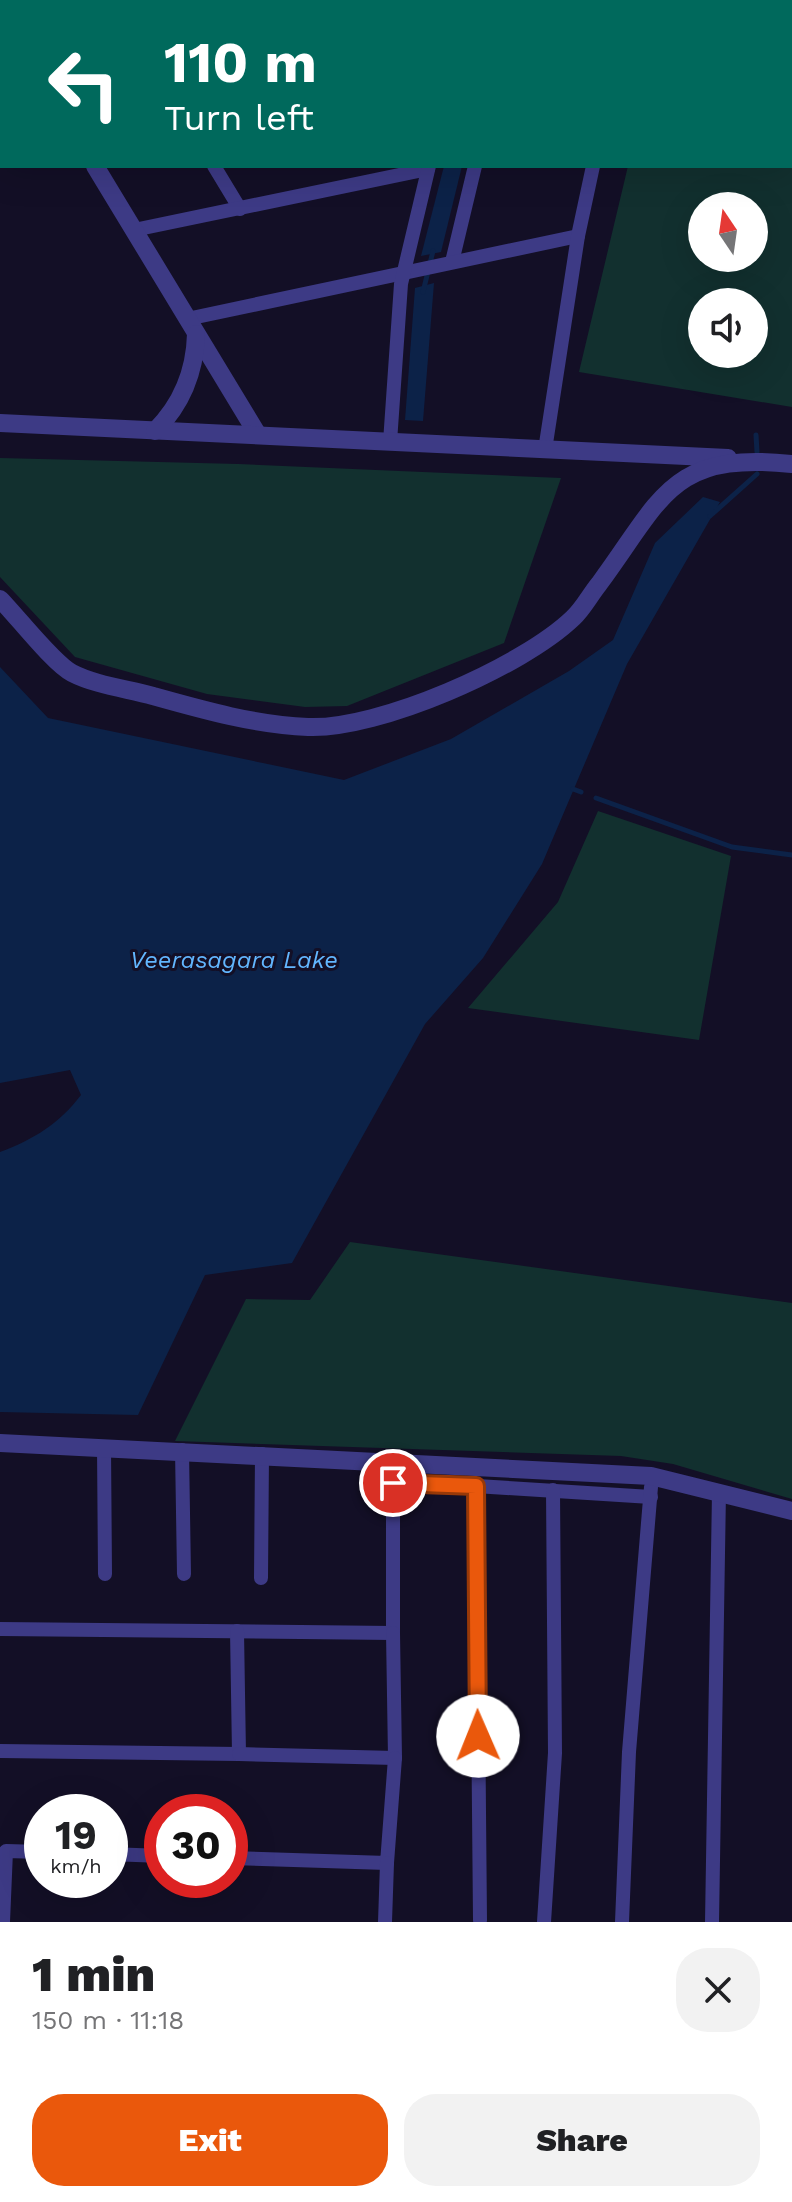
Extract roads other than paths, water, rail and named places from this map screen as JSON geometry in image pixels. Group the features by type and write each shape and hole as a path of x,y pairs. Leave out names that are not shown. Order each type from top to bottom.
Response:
{"street":[{"path":"96,168 258,435"},
{"path":"215,168 240,209"},
{"path":"134,230 424,168"},
{"path":"390,442 403,273 428,168"},
{"path":"446,264 474,168"},
{"path":"545,450 578,236 593,168"},
{"path":"192,327 403,273 578,236"},
{"path":"155,431 173,411 186,387 194,361 192,327"},
{"path":"0,423 747,459 792,464"},
{"path":"0,599 71,673 206,711 308,727 359,723 461,686 523,654 573,618 645,514 671,485 702,471 747,459"},
{"path":"0,1443 651,1476 792,1511"},
{"path":"104,1447 105,1574"},
{"path":"182,1450 184,1574"},
{"path":"261,1578 262,1454"},
{"path":"622,1922 629,1752 651,1476"},
{"path":"385,1922 395,1758 393,1483 651,1497"},
{"path":"476,1486 480,1920"},
{"path":"544,1922 555,1753 553,1490"},
{"path":"712,1922 719,1492"},
{"path":"0,1629 393,1633"},
{"path":"237,1631 239,1754"},
{"path":"0,1751 395,1758"},
{"path":"3,1922 6,1851 24,1852"},
{"path":"248,1859 387,1863"}],"water":[{"path":"443,168 462,168 441,252 421,256"},
{"path":"434,283 423,421 405,420 415,288"},
{"name":"Veerasagara Lake","path":"703,497 720,502 627,664 542,864 483,958 425,1024 292,1263 205,1275 138,1415 0,1412 0,1152 45,1130 81,1095 70,1070 0,1083 0,667 48,718 344,780 451,739 569,671 613,640 655,543"}],"waterway":[{"path":"423,292 433,251"},
{"path":"756,435 757,452"},
{"path":"710,516 757,474"},
{"path":"573,789 581,792"},
{"path":"596,798 732,847 792,855"}]}
